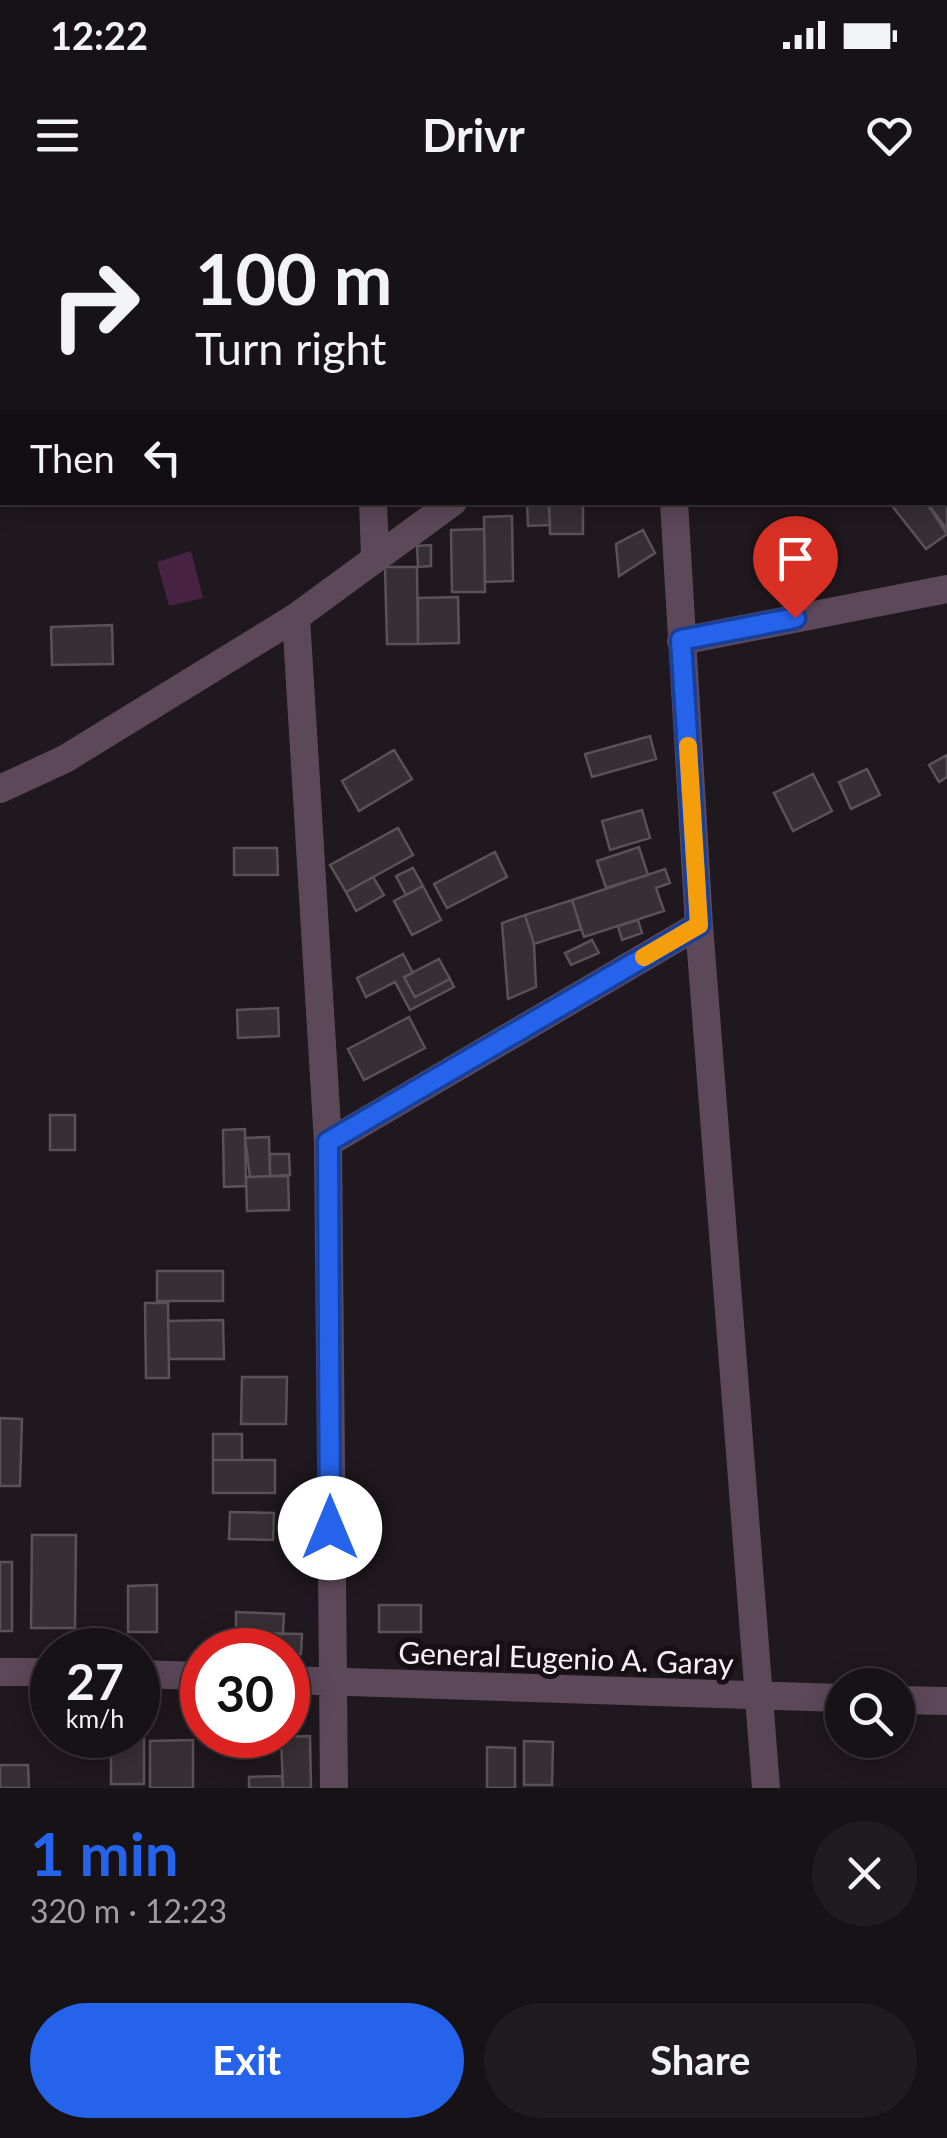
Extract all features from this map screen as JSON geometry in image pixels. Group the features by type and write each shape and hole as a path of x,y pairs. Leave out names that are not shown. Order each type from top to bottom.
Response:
{"street":[{"path":"374,505 376,555"},
{"path":"0,790 65,759 296,617 449,505"},
{"path":"674,505 699,925 766,1788"},
{"path":"681,640 947,589"},
{"path":"296,617 328,1142 334,1788"},
{"path":"328,1142 699,925"},
{"path":"0,1672 30,1672"},
{"name":"General Eugenio A. Garay","path":"310,1681 825,1698"},
{"path":"915,1700 947,1701"}],"shaded area":[{"path":"191,551 203,598 169,606 157,562"}],"building":[{"path":"527,505 549,505 550,525 528,526"},
{"path":"549,505 583,505 583,534 550,534"},
{"path":"928,505 947,534 926,549 893,507"},
{"path":"929,505 947,505 947,529"},
{"path":"512,516 513,581 485,582 484,517"},
{"path":"484,529 485,592 452,592 451,530"},
{"path":"643,530 655,553 619,576 616,544"},
{"path":"431,545 431,566 418,567 417,546"},
{"path":"385,567 417,567 418,644 387,644"},
{"path":"458,597 459,643 418,644 418,598"},
{"path":"112,625 113,664 52,665 51,627"},
{"path":"650,736 656,759 592,777 585,754"},
{"path":"394,750 412,779 359,811 342,781"},
{"path":"947,755 947,777 939,782 929,765"},
{"path":"867,769 880,795 851,809 839,782"},
{"path":"813,774 832,811 793,831 774,793"},
{"path":"642,810 650,838 610,850 602,821"},
{"path":"398,828 413,855 346,892 330,865"},
{"path":"639,847 648,875 606,888 597,861"},
{"path":"234,848 277,848 278,875 234,875"},
{"path":"495,852 507,877 447,908 434,884"},
{"path":"413,868 423,886 406,895 396,876"},
{"path":"665,869 670,883 656,888 664,911 584,937 572,900"},
{"path":"373,877 384,895 356,911 346,892"},
{"path":"423,886 441,920 412,935 394,901"},
{"path":"572,900 581,929 534,944 525,915"},
{"path":"525,915 534,944 536,987 508,999 502,923"},
{"path":"638,920 642,933 622,940 618,926"},
{"path":"592,940 599,953 571,965 565,953"},
{"path":"403,954 413,973 404,977 415,997 450,979 454,987 410,1010 395,982 366,997 357,978"},
{"path":"439,959 450,979 415,997 404,977"},
{"path":"278,1008 279,1036 238,1038 237,1010"},
{"path":"409,1017 425,1048 364,1080 348,1049"},
{"path":"50,1115 75,1115 75,1150 50,1150"},
{"path":"245,1129 246,1186 224,1187 223,1130"},
{"path":"269,1137 270,1176 250,1177 245,1138"},
{"path":"270,1154 289,1154 290,1175 270,1176"},
{"path":"288,1176 289,1210 247,1211 246,1177"},
{"path":"157,1271 223,1271 223,1301 157,1301"},
{"path":"145,1303 168,1303 169,1378 146,1378"},
{"path":"223,1320 224,1359 169,1359 168,1321"},
{"path":"242,1377 287,1377 286,1424 241,1424"},
{"path":"0,1418 22,1419 20,1486 0,1486"},
{"path":"213,1434 242,1434 242,1460 213,1460"},
{"path":"213,1460 275,1460 275,1493 213,1493"},
{"path":"230,1512 274,1513 273,1540 229,1539"},
{"path":"32,1535 76,1535 75,1628 31,1628"},
{"path":"0,1562 12,1562 12,1631 0,1631"},
{"path":"157,1585 157,1628 128,1628 128,1586"},
{"path":"379,1605 421,1605 421,1632 379,1632"},
{"path":"236,1612 284,1614 283,1628 236,1628"},
{"path":"310,1736 311,1788 283,1788 282,1758 310,1758"},
{"path":"180,1740 180,1758 193,1758 193,1788 150,1788 150,1758 160,1758 160,1741"},
{"path":"524,1741 553,1742 552,1785 524,1785"},
{"path":"487,1747 515,1748 515,1788 487,1788"},
{"path":"111,1758 144,1758 144,1784 111,1784"},
{"path":"0,1765 28,1765 29,1788 0,1788"},
{"path":"282,1776 283,1788 249,1788 249,1777"}],"slow traffic":[{"path":"644,957 699,925 688,746"}],"route":[{"path":"330,1528 328,1142 699,925 681,640 795,618"}]}
